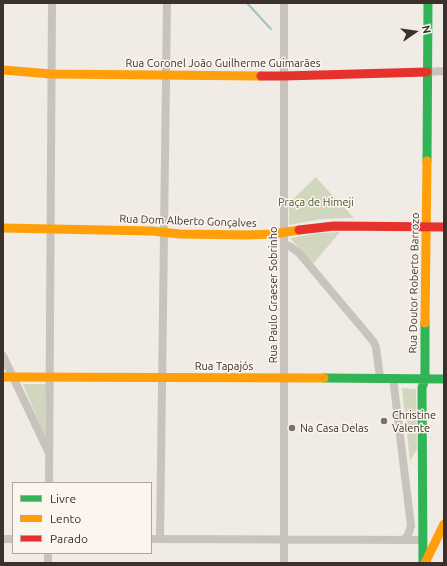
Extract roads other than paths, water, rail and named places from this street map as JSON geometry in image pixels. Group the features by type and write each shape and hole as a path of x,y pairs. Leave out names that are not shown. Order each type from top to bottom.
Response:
{"main road":[{"name":"Rua Doutor Roberto Barrozo","path":"424,563 422,388 425,379 428,3"},
{"name":"Rua Coronel João Guilherme Guimarães","path":"3,70 51,74 284,76 427,72"},
{"name":"Rua Dom Alberto Gonçalves","path":"3,228 254,235 274,234 334,226 444,227"},
{"name":"Rua Tapajós","path":"3,377 444,379"},
{"path":"424,563 440,540 444,524"},
{"path":"423,526 428,536 440,540"}],"street":[{"path":"49,482 52,3"},
{"path":"160,540 167,3"},
{"name":"Rua Paulo Graeser Sobrinho","path":"284,3 284,563"},
{"name":"Rua Coronel João Guilherme Guimarães","path":"427,72 444,71"},
{"path":"284,244 295,249 299,253 373,341 376,347 380,378"},
{"path":"3,356 49,453"},
{"path":"393,378 411,526 408,535 404,540"},
{"path":"152,539 423,540"}],"waterway":[{"path":"247,3 271,29"}],"place":[{"name":"Christine Valente","path":"384,421"},
{"name":"Na Casa Delas","path":"292,428"}],"park label":[{"name":"Praça de Himeji","path":"316,202"}]}
